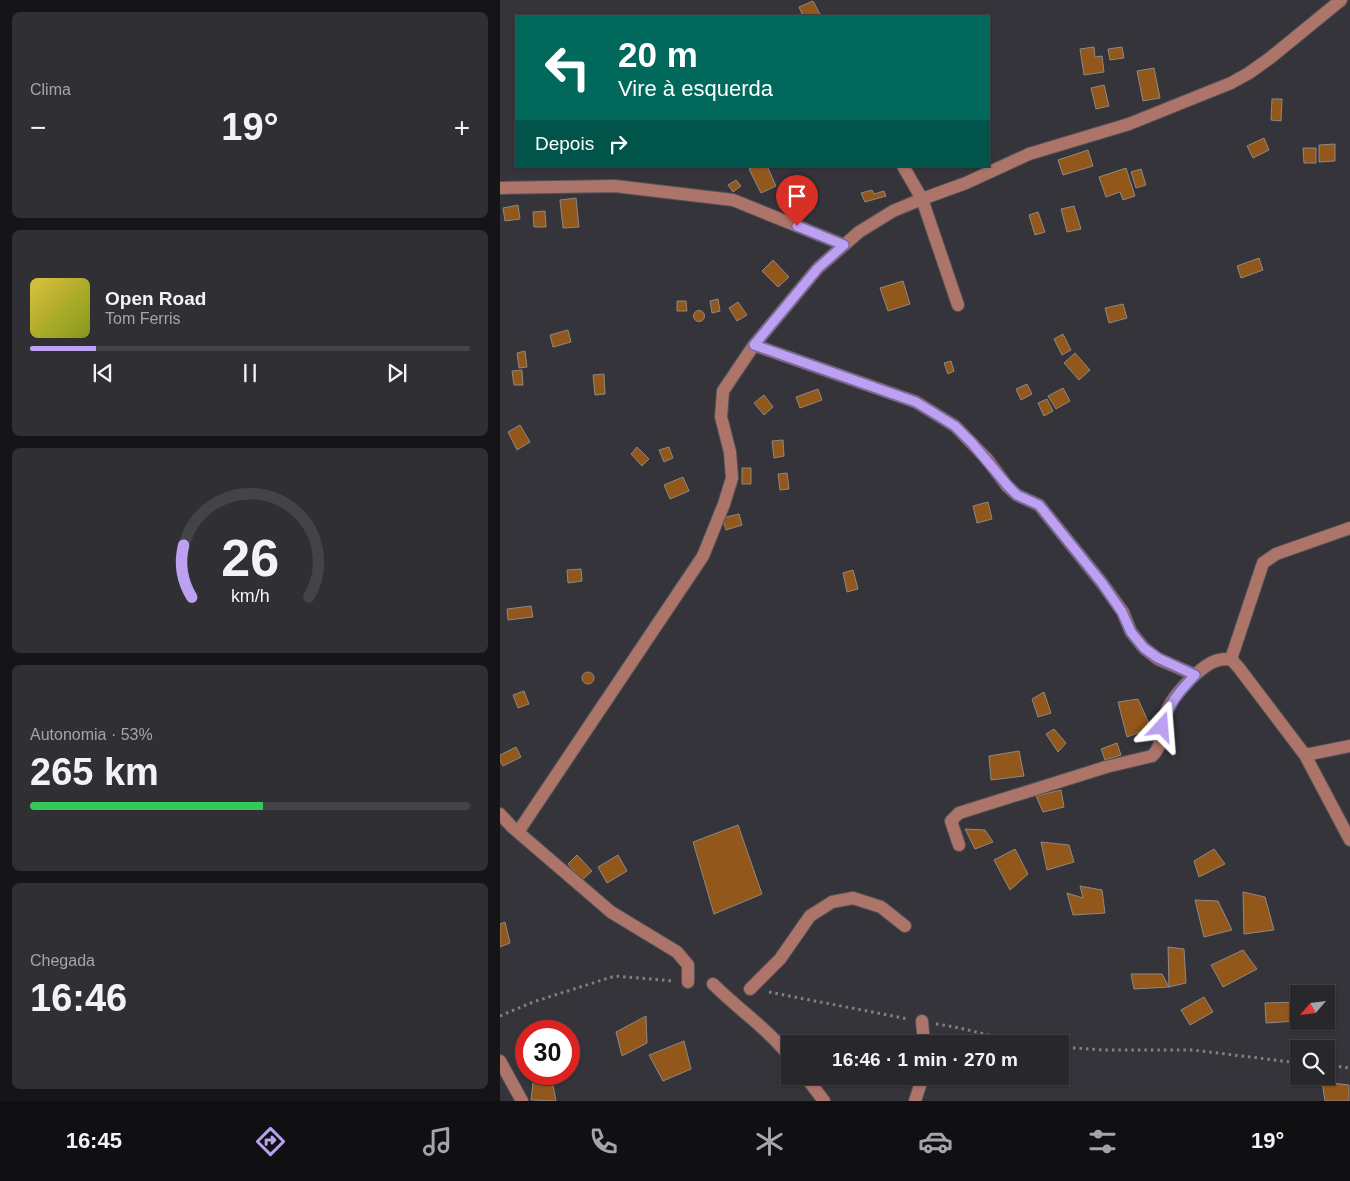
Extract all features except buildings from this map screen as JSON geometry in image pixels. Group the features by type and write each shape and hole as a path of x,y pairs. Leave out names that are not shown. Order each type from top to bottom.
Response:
{"street":[{"path":"518,832 703,556 724,504 732,478 730,452 722,418 723,391 754,345 818,268 859,232 893,211 966,183 1029,154 1138,120 1231,83 1270,58 1341,0"},
{"path":"904,167 922,200 958,305"},
{"path":"500,188 615,186 733,200 844,245"},
{"path":"754,345 916,402 955,426 1017,495 1039,505 1102,583 1122,612 1131,632 1144,648 1158,658 1195,675"},
{"path":"1231,659 1263,563 1276,554 1350,528"},
{"path":"958,846 951,821 959,813 1100,768 1152,756 1160,744 1162,727 1168,708 1178,693 1195,675 1217,660 1231,659"},
{"path":"1231,659 1305,755 1350,840"},
{"path":"1305,755 1350,746"},
{"path":"500,814 518,832 611,912 676,952 688,965 688,982"},
{"path":"750,989 780,959 810,916 832,902 853,898 881,907 904,926"},
{"path":"713,984 769,1033 781,1047"},
{"path":"922,1021 923,1035"},
{"path":"500,1061 522,1101"},
{"path":"812,1085 824,1101"},
{"path":"915,1101 920,1085"}],"path":[{"path":"1069,1048 1193,1050 1290,1062"},
{"path":"1335,1067 1350,1068"}],"route":[{"path":"797,226 844,245 818,268 754,345 916,402 955,426 987,459 996,473 1017,495 1039,505 1102,583 1122,612 1131,632 1144,648 1158,658 1195,675 1172,701 1162,727"}]}
